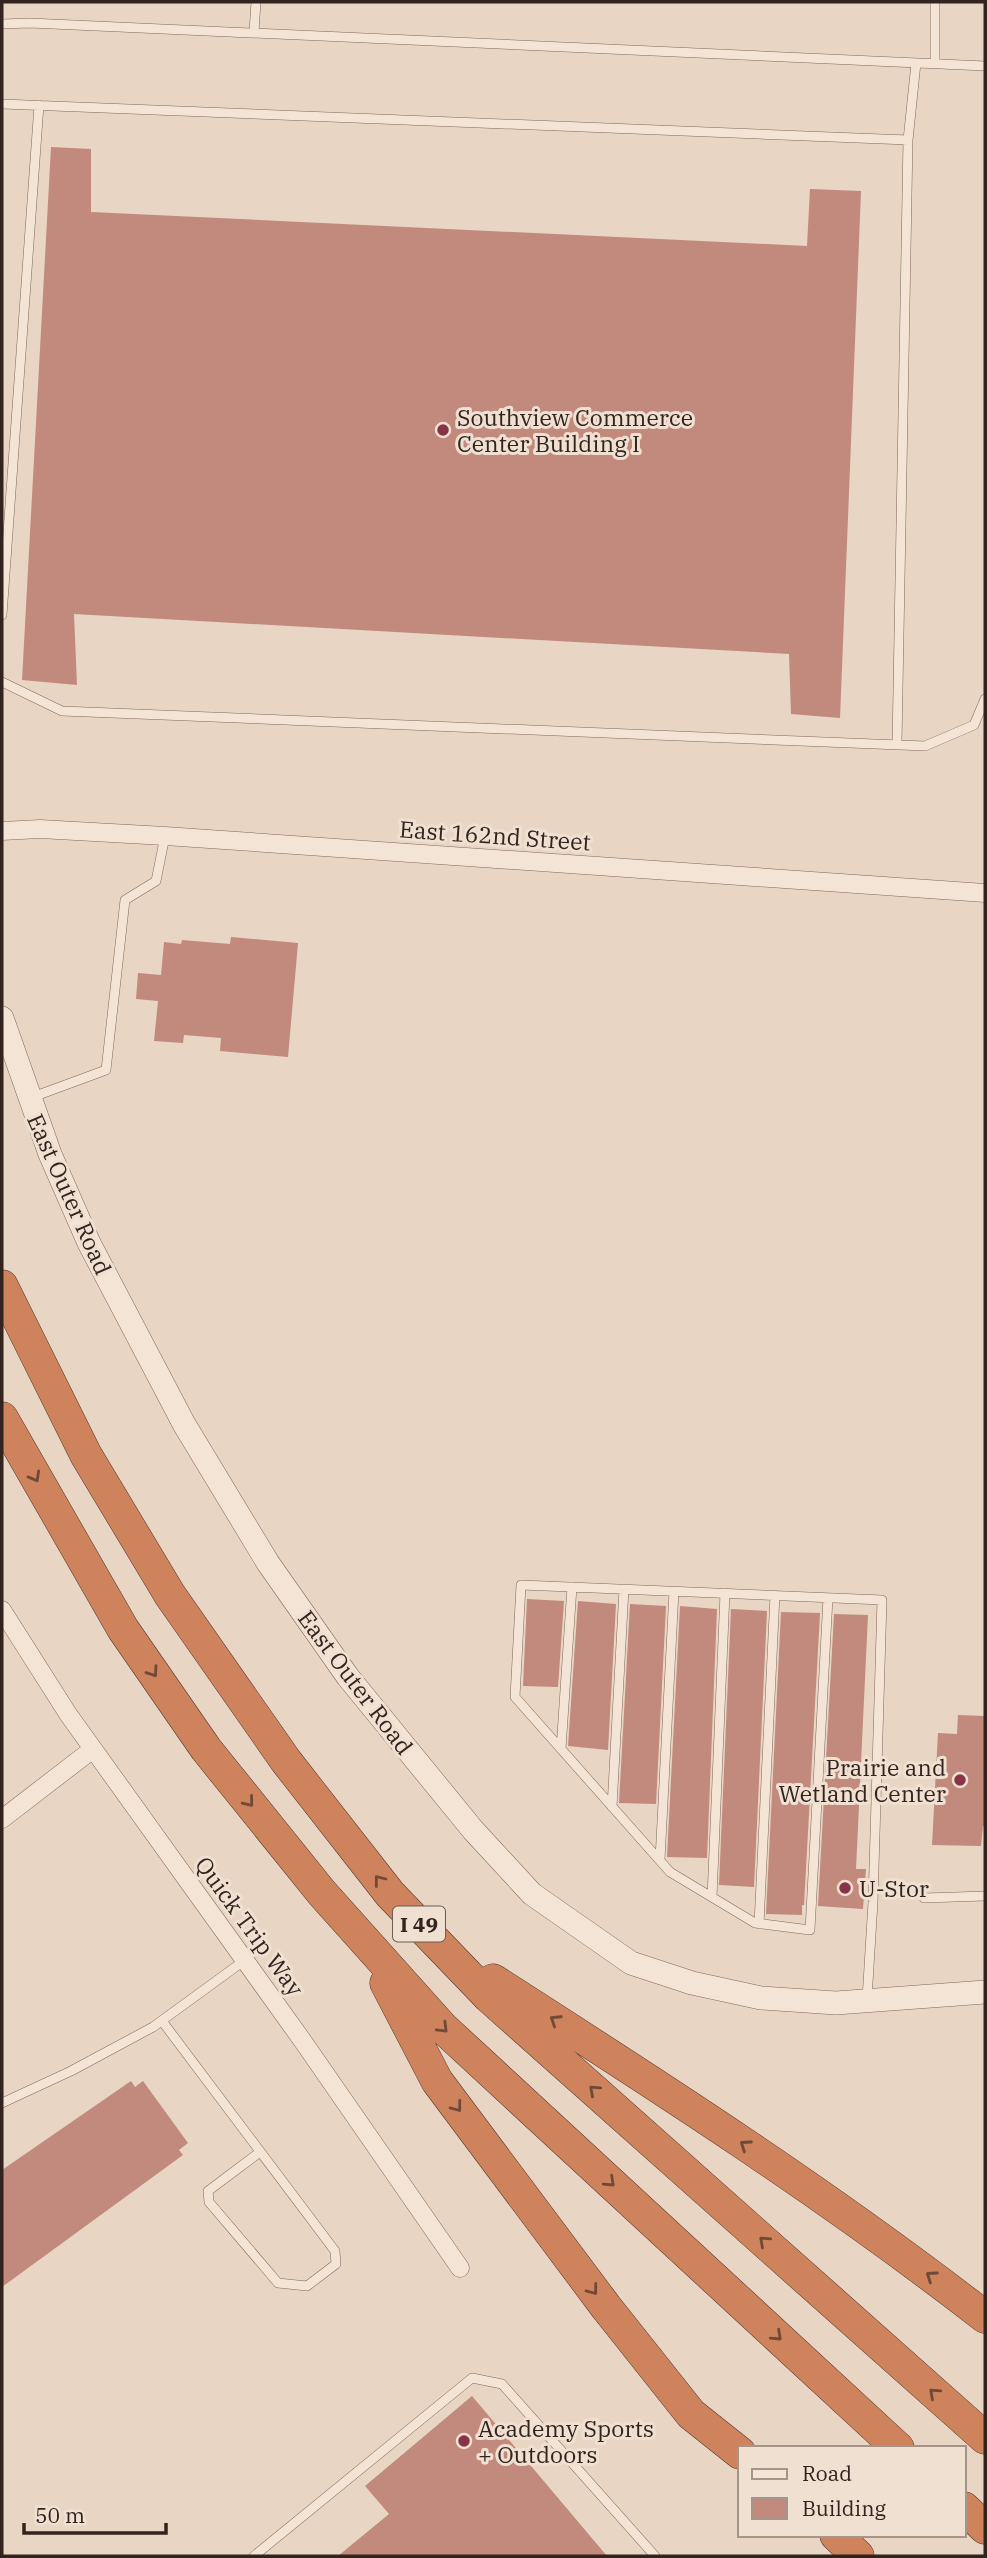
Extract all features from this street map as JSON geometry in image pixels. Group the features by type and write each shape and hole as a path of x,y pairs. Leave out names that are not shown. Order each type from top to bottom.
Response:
{"highway":[{"name":"I 49","path":"2,1286 86,1455 170,1595 286,1761 390,1894 489,1997 985,2438"},
{"name":"I 49","path":"2,1418 123,1629 206,1749 322,1894 442,2027 896,2446"},
{"path":"364,1941 437,2081 691,2414 738,2451"},
{"path":"439,1945 705,2117 942,2283 985,2317"},
{"path":"966,2510 985,2528"},
{"path":"837,2537 858,2556"}],"street":[{"name":"East 162nd Street","path":"2,831 40,829 165,836 985,893"},
{"name":"East Outer Road","path":"2,1018 28,1098 77,1218 125,1315 184,1424 268,1563 348,1676 473,1830 532,1894 631,1963 692,1983 761,1998 836,2003 985,1992"},
{"name":"Quick Trip Way","path":"2,1610 31,1659 93,1749 460,2268"},
{"path":"2,1819 93,1749"}],"lane":[{"path":"254,32 256,2"},
{"path":"935,2 935,64"},
{"path":"2,24 254,32 985,66"},
{"path":"897,744 908,141 916,62"},
{"path":"2,104 908,141"},
{"path":"2,615 39,105"},
{"path":"2,682 62,711 925,746 974,725 985,699"},
{"path":"28,1098 106,1070 125,900 156,881 165,836"},
{"path":"828,1598 810,1930 759,1924 670,1872 515,1697 521,1585 882,1600 873,1902 867,2000"},
{"path":"561,1749 572,1587"},
{"path":"612,1807 624,1589"},
{"path":"660,1860 674,1591"},
{"path":"712,1897 725,1593"},
{"path":"759,1924 775,1595"},
{"path":"924,1898 985,1896"},
{"path":"2,2103 71,2071 162,2021 245,1961"},
{"path":"162,2021 335,2251 336,2264 307,2286 278,2283 209,2202 208,2191 260,2152"},
{"path":"254,2556 472,2378 502,2384 655,2556"}],"building":[{"name":"Southview Commerce Center Building I","path":"51,147 91,149 91,212 807,246 810,189 861,191 840,718 791,714 789,654 74,614 77,685 22,680"},
{"path":"231,937 298,943 288,1057 220,1051 221,1038 184,1035 183,1043 154,1041 158,1001 136,999 138,973 161,975 164,942 181,944 182,940 230,944"},
{"path":"527,1599 564,1601 558,1687 523,1686"},
{"path":"578,1601 616,1604 608,1750 568,1746"},
{"path":"630,1604 666,1606 656,1804 619,1803"},
{"path":"680,1606 717,1609 707,1858 667,1857"},
{"path":"731,1609 767,1611 754,1887 719,1885"},
{"path":"781,1612 820,1613 802,1915 766,1914"},
{"path":"834,1614 868,1615 856,1869 866,1869 863,1909 818,1906"},
{"name":"Prairie and Wetland Center","path":"958,1715 985,1716 985,1826 981,1846 932,1845 938,1733 957,1734"},
{"path":"131,2081 135,2087 143,2081 188,2143 179,2150 183,2155 2,2287 2,2170"},
{"name":"Academy Sports + Outdoors","path":"472,2396 607,2556 338,2556 389,2514 365,2486"}],"place":[{"name":"Southview Commerce Center Building I","path":"443,430"},
{"name":"Prairie and Wetland Center","path":"960,1780"},
{"name":"U-Stor","path":"845,1888"},
{"name":"Academy Sports + Outdoors","path":"464,2441"}]}
